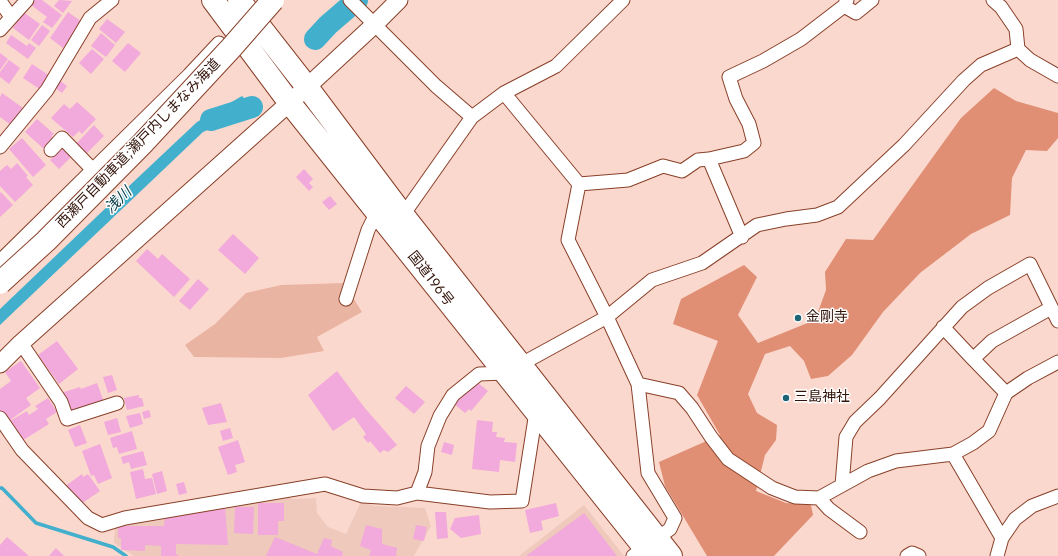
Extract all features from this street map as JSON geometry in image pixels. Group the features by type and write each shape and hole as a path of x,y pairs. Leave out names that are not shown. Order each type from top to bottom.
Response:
{"highway":[{"name":"国道196号","path":"213,0 289,102 377,212 513,369 536,412 646,549 671,556"},
{"name":"国道196号","path":"239,0 307,87 403,215 513,369 646,549"},
{"name":"西瀬戸自動車道;瀬戸内しまなみ海道","path":"0,283 46,241 142,144 232,47 273,0"}],"street":[{"path":"0,30 26,0"},
{"path":"0,147 47,90 90,18 112,0"},
{"path":"350,0 436,86 472,117"},
{"path":"0,364 21,343 307,87 374,25 398,0"},
{"path":"403,215 472,117 504,93 556,66 623,0"},
{"path":"579,184 628,180 663,166 682,171 698,160 744,151 754,143 749,124 736,99 729,77 763,61 801,39 845,3 856,12 872,0"},
{"path":"993,0 1001,7 1016,29 1018,49 1030,60 1058,76"},
{"path":"0,1 11,17"},
{"path":"0,261 189,75 219,43"},
{"path":"417,493 426,472 428,446 440,416 453,395 479,374 513,369 607,317 652,280 702,264 757,225 817,215 838,207 904,145 964,80 981,65 1018,49"},
{"path":"504,93 579,184"},
{"path":"52,150 62,138 93,170"},
{"path":"709,159 742,236"},
{"path":"579,184 568,240 607,317 638,384 648,473 675,518 670,529 646,549"},
{"path":"346,299 368,230 377,212"},
{"path":"842,485 846,437 855,422 880,398 962,307 988,288 1030,264 1058,321"},
{"path":"974,359 992,341 1051,308"},
{"path":"943,327 1006,393"},
{"path":"21,343 61,402 67,419 117,403"},
{"path":"638,384 679,393 692,408 710,437 728,459 772,488 795,497 819,498 868,471 896,461 953,454 973,443 989,431 1006,393 1028,378 1058,362"},
{"path":"0,418 22,450 88,518 102,525 125,518 324,484 363,496 397,498 417,493 490,502 522,501 536,412"},
{"path":"953,454 1002,538"},
{"path":"997,556 1002,538 1015,519 1032,506 1058,496"},
{"path":"819,498 829,509 860,532"},
{"path":"907,556 912,553 919,556"}],"shaded area":[{"path":"994,88 1016,101 1058,113 1058,138 1047,151 1026,150 1012,178 1010,215 971,234 920,273 883,312 852,355 828,376 811,379 804,361 790,346 765,354 748,394 757,413 777,425 776,440 765,455 756,491 786,503 811,505 813,515 774,556 707,556 665,486 659,462 720,435 697,395 718,341 673,324 681,299 744,265 757,277 738,315 758,343 815,320 826,290 825,272 846,239 873,240 961,118"},
{"path":"344,283 362,312 317,337 324,351 281,358 194,357 185,345 215,324 246,293 281,285"},
{"path":"282,496 294,499 316,498 317,513 328,527 346,534 361,502 375,506 425,508 431,526 414,556 134,556 114,543 115,524"},
{"path":"584,505 624,556 519,556"}],"water":[{"path":"242,96 247,101 233,119 203,132 0,325 0,309 111,203 197,122"}],"building":[{"path":"29,0 42,0 62,15 52,28 43,22 47,17 27,2"},
{"path":"59,0 72,1 63,13 54,6"},
{"path":"23,12 40,24 29,40 13,28"},
{"path":"68,12 82,22 63,48 50,38"},
{"path":"107,19 125,32 116,43 99,29"},
{"path":"42,25 50,31 39,46 31,40"},
{"path":"101,33 115,45 106,57 91,46"},
{"path":"11,35 27,46 29,43 36,48 28,59 6,43"},
{"path":"128,43 141,53 125,72 112,61"},
{"path":"92,49 104,59 91,74 79,63"},
{"path":"0,53 8,59 0,70"},
{"path":"9,60 20,68 9,84 0,77 0,72"},
{"path":"32,64 50,76 41,90 23,78"},
{"path":"59,80 67,86 62,93 54,87"},
{"path":"2,93 23,108 11,125 0,117 0,97"},
{"path":"77,102 96,119 82,134 79,131 73,137 51,118 64,104 70,109"},
{"path":"37,119 54,134 51,136 55,139 45,150 25,132"},
{"path":"94,125 104,136 86,154 76,144"},
{"path":"22,138 46,165 33,177 9,149"},
{"path":"64,147 72,156 59,169 50,160"},
{"path":"17,163 28,176 26,177 33,185 15,202 0,186 0,171 7,165 11,169"},
{"path":"304,169 313,179 309,183 313,187 309,191 296,177"},
{"path":"1,192 13,205 0,217 0,193"},
{"path":"330,196 337,204 329,210 322,202"},
{"path":"233,234 259,258 245,274 218,250"},
{"path":"147,249 158,259 162,254 190,279 174,297 136,261"},
{"path":"198,279 209,289 190,310 179,301"},
{"path":"57,341 78,369 59,384 38,355"},
{"path":"21,361 40,388 26,398 31,405 6,423 0,414 0,389 11,381 5,372"},
{"path":"337,371 364,407 397,445 388,452 384,450 380,453 370,441 368,443 363,437 366,434 354,417 333,431 308,395"},
{"path":"112,375 117,390 108,393 103,377"},
{"path":"477,382 488,391 471,411 469,409 465,413 454,404 471,384"},
{"path":"97,383 104,402 69,414 61,393 80,387 81,389"},
{"path":"406,386 425,402 414,414 395,398"},
{"path":"139,395 139,398 142,398 144,406 127,410 124,398"},
{"path":"48,398 57,412 46,419 49,424 20,442 8,422 27,411 29,415 38,409 35,406"},
{"path":"221,403 227,422 208,425 202,408"},
{"path":"149,410 151,417 144,419 142,412"},
{"path":"140,413 143,424 130,428 126,416"},
{"path":"117,418 121,432 108,435 104,422"},
{"path":"477,420 493,422 492,432 497,432 496,437 505,438 504,442 517,443 515,462 500,460 499,472 472,469"},
{"path":"80,425 87,443 75,447 68,430"},
{"path":"230,428 233,438 223,441 220,431"},
{"path":"132,431 137,449 119,454 117,447 113,448 110,438"},
{"path":"238,440 245,462 235,465 237,472 228,475 218,447"},
{"path":"444,442 454,445 452,455 441,452"},
{"path":"100,444 112,478 98,484 94,475 91,476 82,451"},
{"path":"143,451 147,465 131,469 129,462 123,464 121,457"},
{"path":"143,469 145,479 152,478 156,494 136,499 130,472"},
{"path":"162,471 167,491 157,494 152,474"},
{"path":"82,474 83,477 88,474 100,491 78,506 64,487"},
{"path":"184,482 187,493 179,495 176,484"},
{"path":"258,503 284,503 284,521 278,521 278,535 258,535"},
{"path":"556,503 559,516 541,521 543,530 530,533 525,510"},
{"path":"225,507 228,545 176,544 176,554 179,556 161,556 161,546 145,545 145,551 121,550 121,538 118,538 118,526 164,526 165,515 181,516 182,510"},
{"path":"235,507 254,507 253,534 234,533"},
{"path":"435,512 446,512 448,538 437,539"},
{"path":"584,513 617,556 526,556"},
{"path":"479,515 481,534 461,538 450,529 455,518"},
{"path":"366,525 382,529 382,544 397,548 396,556 369,556 371,550 360,546"},
{"path":"416,525 427,527 424,541 413,539"},
{"path":"7,537 29,556 0,556 0,545"},
{"path":"275,537 317,554 324,538 332,540 331,546 343,552 342,556 266,556"},
{"path":"56,548 64,556 49,556"}],"waterway":[{"name":"浅川","path":"315,39 328,25 357,0"},
{"name":"浅川","path":"211,120 252,107"},
{"path":"0,488 2,488 36,523 113,547 126,556"}],"place":[{"name":"金剛寺","path":"798,318"},
{"name":"三島神社","path":"786,398"}]}
